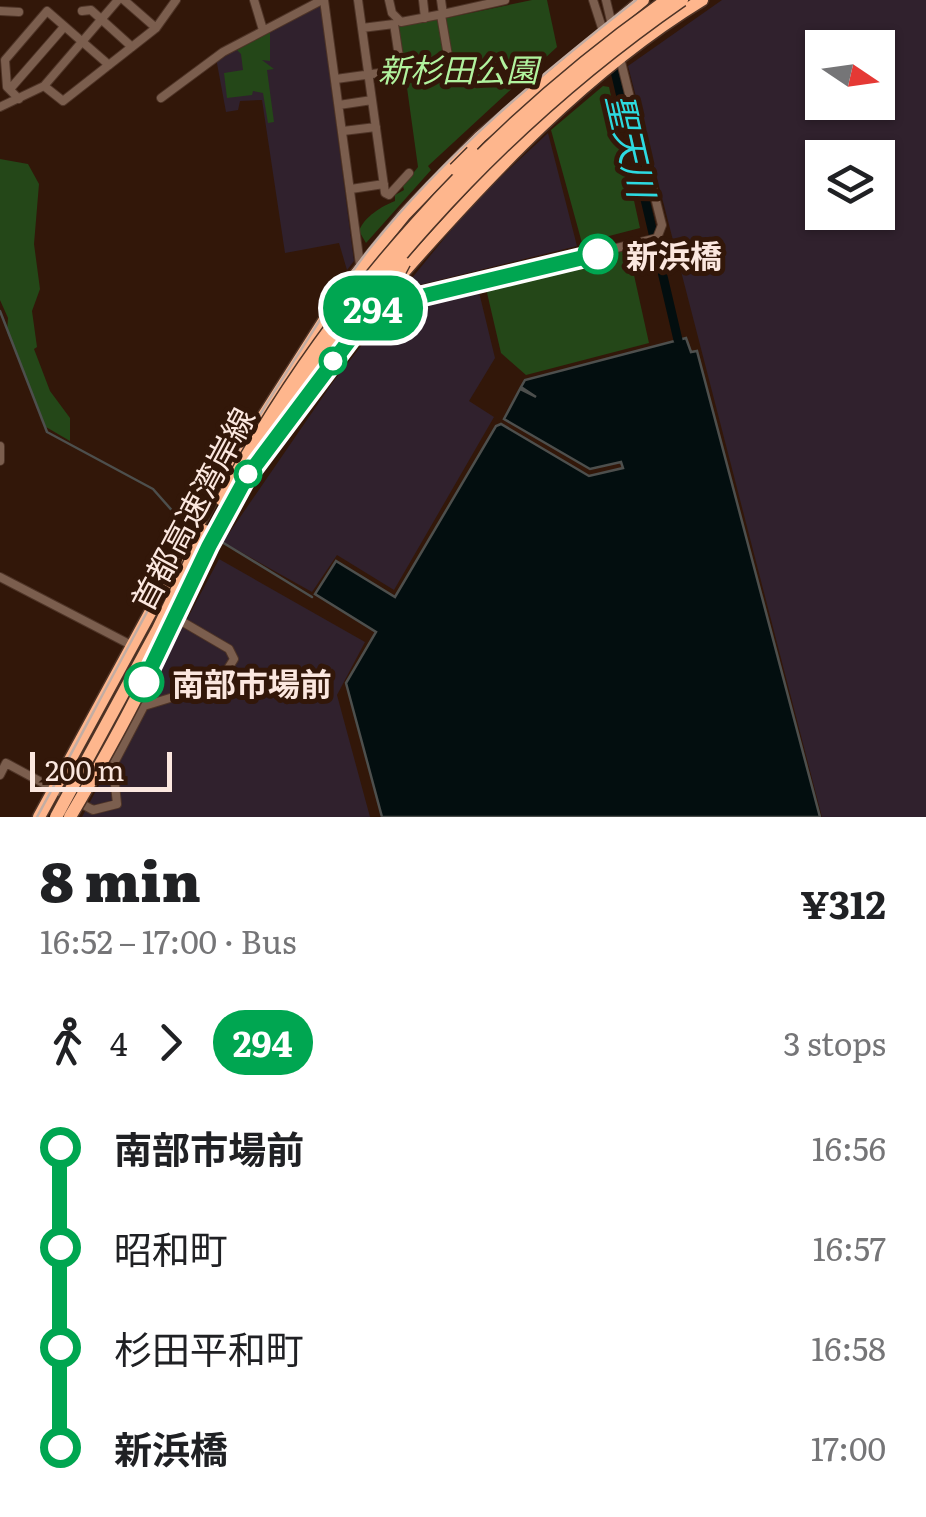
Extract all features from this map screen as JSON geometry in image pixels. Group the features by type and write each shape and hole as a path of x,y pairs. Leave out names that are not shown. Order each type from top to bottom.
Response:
{"highway":[{"path":"65,803 133,646 151,627 159,597 257,423 359,269 454,162 538,84 643,0"},
{"name":"首都高速湾岸線","path":"65,803 150,644 151,627 249,450 333,323 460,176 583,63 666,0"},
{"path":"39,817 65,803 120,729 169,614 246,478 381,298 527,142 620,56 684,5 701,0"},
{"name":"首都高速湾岸線","path":"65,803 120,730 208,544 282,414 333,341 422,229 512,139 570,87 684,5"},
{"path":"333,323 350,290 382,249 538,84"},
{"path":"250,468 404,262 503,157 527,142"},
{"path":"65,803 74,764 126,673 150,644"},
{"path":"65,803 113,730 150,644"},
{"path":"65,803 138,664"}],"street":[{"path":"0,108 44,86 121,0 156,28"},
{"path":"254,0 262,30"},
{"path":"161,98 208,62 323,0 359,269 381,298 398,302 652,240 661,234 620,56 597,14"},
{"path":"358,0 385,193 389,195 409,173"},
{"path":"389,0 392,14 401,22 505,0"},
{"path":"423,0 425,18"},
{"path":"441,0 452,80"},
{"path":"584,47 596,29 594,0"},
{"path":"606,0 607,28"},
{"path":"44,86 63,101 156,28 173,1"},
{"path":"0,10 19,12"},
{"path":"82,11 91,10 132,47"},
{"path":"18,98 10,90 4,60 47,12 109,65"},
{"path":"336,79 401,70 394,24 362,28"},
{"path":"10,90 64,26"},
{"path":"339,105 372,100"},
{"path":"342,132 376,127"},
{"path":"351,188 384,184"},
{"path":"358,240 374,250"},
{"path":"0,446 0,460"},
{"path":"0,577 133,646"},
{"path":"0,775 6,763 65,803 95,810 117,804 113,765 144,706 218,683 234,662 231,651 169,614 159,605 159,597"},
{"path":"151,627 154,614 169,614"}],"shaded area":[{"path":"722,0 926,0 926,817 822,817 628,66"},
{"path":"320,1 354,261 347,270 339,243 285,253 262,100 240,101 238,110 226,112 216,58"},
{"path":"548,133 577,246 403,289 474,202"},
{"path":"478,288 495,358 469,401 494,417 394,590 337,555 312,592 223,542 333,382 389,310"},
{"path":"686,338 691,352 697,351 820,817 382,817 346,683 376,632 315,594 336,561 395,597 496,426 501,424 589,476 623,468 621,462 590,469 504,419 520,389 536,397 521,387 525,380"},
{"path":"219,559 365,642 337,695 370,817 82,817"}],"green space":[{"name":"新杉田公園","path":"547,0 557,47 428,166 431,170 366,243 359,231 361,226 395,201 395,195 404,190 418,167 398,23 442,19"},
{"path":"270,32 270,61 262,60 274,69 267,70 274,122 268,123 263,93 253,91 252,95 227,98 224,73 243,70 237,50"},
{"path":"603,86 609,87 640,228 582,243 551,130"},
{"path":"0,159 28,164 39,184 34,244 40,289 32,311 37,347 34,349 50,391 70,418 70,441 46,427 7,332 8,318 0,300"},
{"path":"628,248 649,343 526,375 501,353 485,284"}],"waterway":[{"name":"聖天川","path":"614,67 678,340"},
{"path":"0,311 47,432 153,489 176,515 193,524"},
{"path":"217,539 312,597"}],"tram line":[{"path":"37,817 222,477 359,262 463,147 530,86 636,0"}],"bus line":[{"name":"294","path":"144,682 246,478 381,298 398,302 598,254"}],"place":[{"name":"新浜橋","path":"598,254"},
{"name":"南部市場前","path":"144,682"}]}
